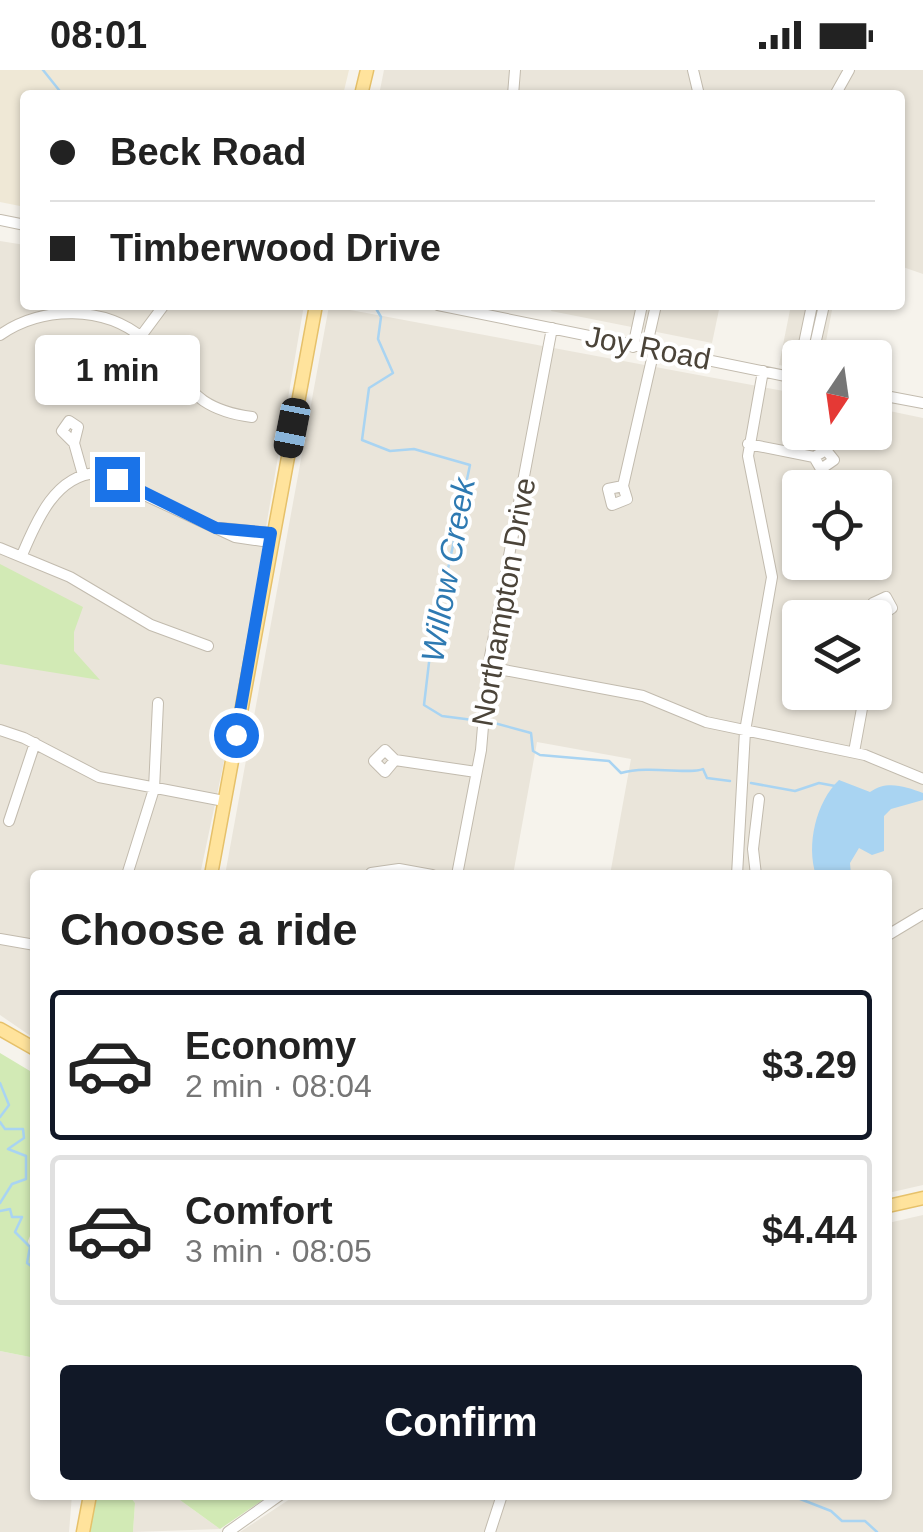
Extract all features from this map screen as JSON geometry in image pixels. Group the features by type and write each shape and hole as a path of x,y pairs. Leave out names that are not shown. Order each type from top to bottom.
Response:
{"main road":[{"path":"211,870 315,310"},
{"path":"0,1029 30,1046"},
{"path":"892,1205 923,1198"},
{"path":"83,1532 89,1500"}],"street":[{"path":"141,336 160,310"},
{"name":"Joy Road","path":"463,310 782,375"},
{"path":"634,346 648,310"},
{"path":"623,486 650,350 649,310"},
{"path":"804,340 811,310"},
{"path":"816,340 823,310"},
{"path":"0,335 28,319 60,313 113,322 141,336 195,398 218,411 252,418"},
{"name":"Northampton Drive","path":"458,870 476,772 488,667 552,328"},
{"path":"736,870 744,731 772,577 769,546 750,482 748,444 762,371"},
{"path":"892,397 923,403"},
{"path":"74,442 83,475"},
{"path":"748,444 814,457"},
{"path":"22,555 47,505 83,475 108,475 216,528 270,538"},
{"path":"0,548 70,577 150,625 208,646"},
{"path":"488,667 644,696 706,722 854,752 923,779"},
{"path":"129,870 154,789 158,703"},
{"path":"854,752 862,710"},
{"path":"0,730 35,743 84,772 224,801"},
{"path":"9,821 35,743"},
{"path":"395,760 476,772"},
{"path":"755,870 753,849 759,799"},
{"path":"892,932 923,914"},
{"path":"0,939 30,944"},
{"path":"228,1532 273,1500"},
{"path":"490,1532 500,1500"}],"shaded area":[{"path":"0,70 349,70 344,90 20,90 20,206 0,202"},
{"path":"384,70 923,70 923,274 905,268 905,90 380,90"},
{"path":"0,241 20,244 20,310 303,310 234,714 201,870 30,870 30,1036 0,1015"},
{"path":"328,310 350,310 782,391 782,450 892,450 892,412 923,418 923,1185 892,1192 892,870 611,870 631,759 537,742 514,870 226,870"},
{"path":"551,310 719,310 712,343"},
{"path":"790,310 832,310 826,340 784,340"},
{"path":"923,1215 923,1532 240,1532 288,1500 892,1500 892,1222"},
{"path":"0,1351 30,1357 30,1500 72,1500 69,1532 0,1532"},
{"path":"133,1500 180,1500 220,1529 133,1532"}],"green space":[{"path":"0,564 83,607 74,632 74,651 100,680 0,664"},
{"path":"0,1053 30,1071 30,1357 0,1351"},
{"path":"96,1500 135,1503 133,1532 90,1532"},
{"path":"180,1500 263,1500 220,1529"}],"water":[{"path":"839,780 870,792 882,786 903,786 923,793 923,800 891,809 884,816 884,851 872,855 859,848 850,863 851,870 815,870 815,824"}],"waterway":[{"name":"Willow Creek","path":"43,70 59,90"},
{"name":"Willow Creek","path":"377,310 381,317 378,339 393,373 369,388 362,440 390,451 414,449 470,465 430,654 424,705 442,716 473,720"},
{"name":"Willow Creek","path":"487,721 531,733 533,751 540,755 609,761 621,773 703,769 707,778 730,781"},
{"name":"Willow Creek","path":"751,783 795,791 819,783 835,786"},
{"path":"0,1083 9,1105 0,1117"},
{"path":"0,1122 5,1129 23,1129 24,1138 8,1149 26,1156 26,1179 12,1184 0,1203"},
{"path":"0,1211 10,1209 12,1217 22,1217 15,1232 30,1247"},
{"path":"30,1247 30,1265"},
{"path":"803,1500 831,1511 842,1521 865,1521 877,1532"}],"route":[{"path":"117,479 198,522 216,528 271,533 236,735"}]}
